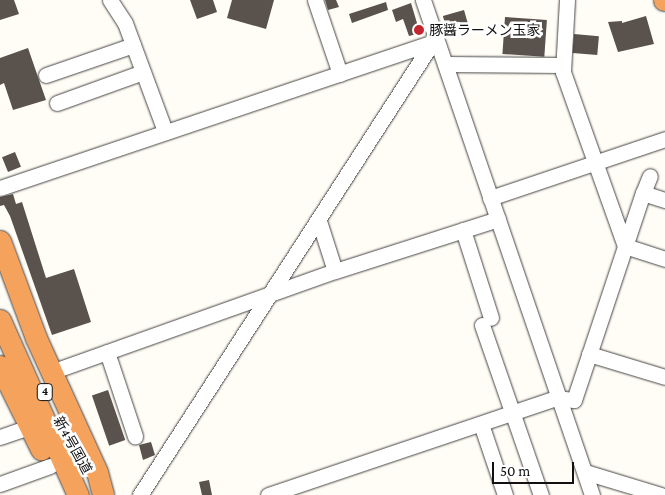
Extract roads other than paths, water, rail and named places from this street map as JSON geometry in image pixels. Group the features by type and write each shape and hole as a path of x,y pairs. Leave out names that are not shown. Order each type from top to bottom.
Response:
{"highway":[{"path":"0,241 51,372 97,472 102,495"},
{"name":"新4号国道","path":"0,284 52,408 102,495"},
{"name":"新4号国道","path":"0,320 78,495"},
{"path":"0,366 4,387 68,495"}],"street":[{"path":"110,0 125,23 166,131"},
{"path":"315,0 340,74"},
{"path":"423,0 434,42 445,64 557,398 592,495"},
{"path":"567,0 562,66 594,163 625,246"},
{"path":"0,188 434,42"},
{"path":"140,495 434,42"},
{"path":"46,75 133,45"},
{"path":"445,64 562,66"},
{"path":"57,103 144,72"},
{"path":"490,198 665,140"},
{"path":"268,495 557,398 574,400 650,176"},
{"path":"643,193 665,200"},
{"path":"51,372 335,271 498,219"},
{"path":"319,221 335,271"},
{"path":"463,230 511,413 541,495"},
{"path":"625,246 665,260"},
{"path":"107,352 135,436"},
{"path":"589,354 665,377"},
{"path":"481,424 505,495"},
{"path":"0,436 29,427"},
{"path":"0,484 50,466"},
{"path":"584,472 661,495"}],"place":[{"name":"豚醤ラーメン玉家","path":"419,30"}]}
